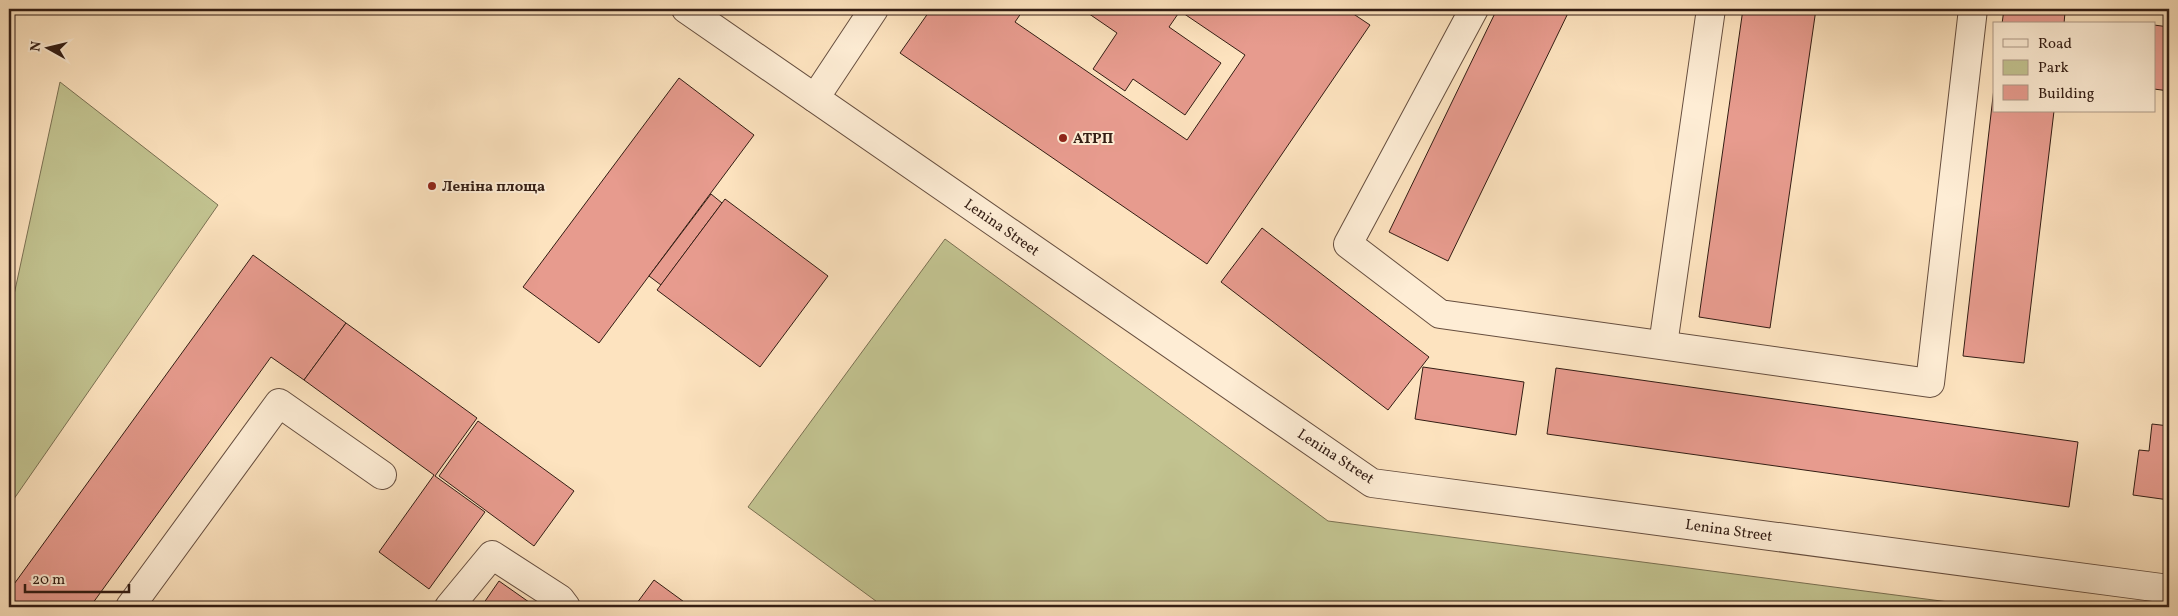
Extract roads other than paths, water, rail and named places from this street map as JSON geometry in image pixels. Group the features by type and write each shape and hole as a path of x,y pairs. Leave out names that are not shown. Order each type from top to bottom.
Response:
{"street":[{"name":"Lenina Street","path":"686,9 1372,483 2169,589"},
{"path":"815,98 874,9"},
{"path":"1474,9 1348,244 1440,314 1930,383 1973,9"},
{"path":"1663,345 1711,9"},
{"path":"130,607 279,403 382,475"},
{"path":"449,607 492,555 560,599 566,607"}],"place":[{"name":"АТРП","path":"1063,138"},
{"name":"Леніна площа","path":"432,186"}]}
